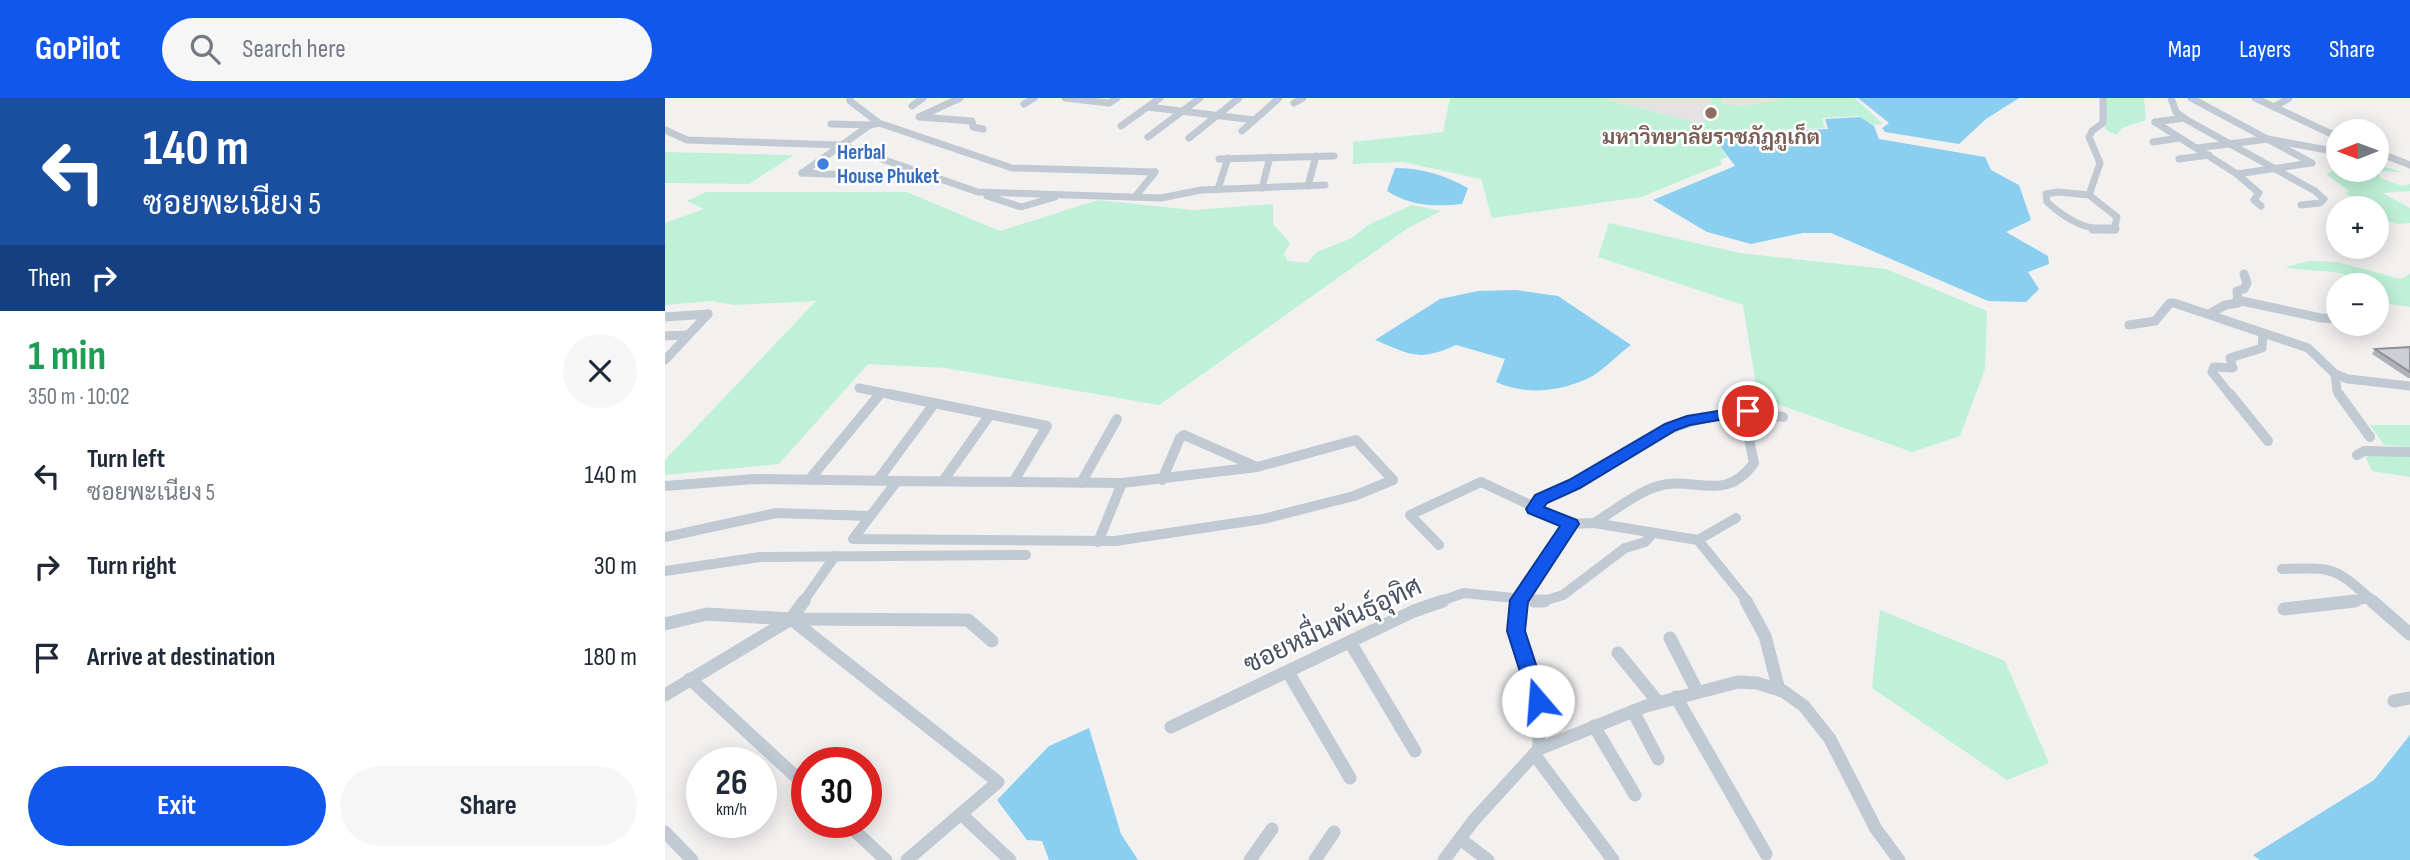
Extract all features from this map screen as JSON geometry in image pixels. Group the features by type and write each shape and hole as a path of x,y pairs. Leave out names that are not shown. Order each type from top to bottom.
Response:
{"street":[{"path":"850,98 850,101 879,123 1012,168 1155,172 1135,197"},
{"path":"912,106 923,98"},
{"path":"960,98 919,117 972,121 973,127 983,129"},
{"path":"1024,104 1034,98"},
{"path":"1065,98 1109,103 1117,98"},
{"path":"1121,126 1160,98"},
{"path":"1148,137 1201,98"},
{"path":"1189,138 1239,98"},
{"path":"1242,131 1279,98"},
{"path":"1294,103 1303,98"},
{"path":"2089,195 2100,163 2089,137 2092,131 2103,123 2103,98"},
{"path":"2171,98 2176,112 2184,118 2324,199 2320,203 2301,205"},
{"path":"2191,98 2312,163 2237,174"},
{"path":"2255,98 2326,131"},
{"path":"2274,107 2289,98"},
{"path":"2205,105 2222,103"},
{"path":"1147,107 1254,120"},
{"path":"2184,118 2154,121 2256,188 2260,195 2254,200 2261,206"},
{"path":"831,124 879,123"},
{"path":"870,125 802,173 937,178"},
{"path":"665,130 687,140 841,145 1021,207 1065,194"},
{"path":"2153,142 2179,138"},
{"path":"2197,148 2268,139 2326,150"},
{"path":"2179,159 2209,155"},
{"path":"1308,186 1315,156"},
{"path":"1219,159 1334,156"},
{"path":"1262,188 1270,157"},
{"path":"2389,157 2410,165"},
{"path":"1218,189 1229,158"},
{"path":"2389,162 2410,165"},
{"path":"978,192 1161,198 1218,189 1325,186"},
{"path":"2059,192 2089,195 2117,216 2117,224 2113,230 2098,232 2078,226 2047,202 2046,194 2059,192"},
{"path":"2209,314 2225,305 2238,303 2237,291 2244,289 2247,283 2244,274"},
{"path":"2237,300 2326,318"},
{"path":"2129,325 2155,321 2170,303 2308,348 2335,374 2348,379 2410,386"},
{"path":"665,317 708,314 665,360"},
{"path":"2263,333 2262,348 2230,358 2233,368 2214,367 2211,372 2268,441"},
{"path":"665,337 688,335"},
{"path":"2335,374 2337,391 2370,437"},
{"path":"859,388 1047,426 1014,481"},
{"path":"809,480 881,393"},
{"path":"878,480 934,404"},
{"path":"1534,509 1541,499 1574,484 1625,452 1679,424 1748,411 1783,417"},
{"path":"943,481 989,416"},
{"path":"1081,483 1117,419"},
{"path":"1594,523 1654,487 1664,484 1711,488 1732,485 1751,469 1754,463 1748,434"},
{"path":"1162,480 1179,438 1184,435 1257,467"},
{"path":"665,486 754,479 809,480 897,480 1014,481 1122,483 1257,467 1356,440 1394,480 1354,496 1263,519 1098,542 853,538 897,480"},
{"path":"2357,455 2364,451 2410,452"},
{"path":"1439,545 1410,515 1481,482 1571,524 1594,523 1697,540 1736,518"},
{"path":"1098,542 1122,483"},
{"path":"665,537 776,513 870,516"},
{"path":"1571,524 1519,600 1516,631 1538,701 1536,752 1613,860"},
{"name":"ซอยหมื่นพันธุ์อุทิศ","path":"1171,727 1414,611 1464,593 1543,601 1563,595 1625,548 1645,542 1653,533"},
{"path":"1697,540 1752,608 1765,636 1779,690"},
{"path":"665,571 759,556 1026,555"},
{"path":"665,695 791,619 835,556"},
{"path":"2282,569 2329,568 2338,571 2410,634"},
{"path":"2284,608 2329,605 2370,598"},
{"path":"665,624 707,614 791,619 968,620 992,641"},
{"path":"791,619 998,782 907,860"},
{"path":"1670,638 1697,691"},
{"path":"1350,642 1415,751"},
{"path":"1618,653 1658,702"},
{"path":"1288,672 1350,778"},
{"path":"690,679 791,772"},
{"path":"1444,860 1474,820 1536,752 1658,702 1738,682 1757,683 1779,690 1804,706 1830,739 1876,829 1899,860"},
{"path":"1676,696 1766,854"},
{"path":"2394,701 2410,698"},
{"path":"1633,711 1658,759"},
{"path":"1594,726 1635,795"},
{"path":"961,814 1010,860"},
{"path":"1250,860 1272,829"},
{"path":"665,832 692,860"},
{"path":"1315,860 1334,832"},
{"path":"862,838 886,860"},
{"path":"1460,839 1489,860"}],"shaded area":[{"name":"มหาวิทยาลัยราชภัฏภูเก็ต","path":"1600,98 1812,98 1716,128"}],"green space":[{"path":"1450,98 1600,98 1698,123 1717,117 1710,98 1722,98 1722,104 1745,106 1789,98 1855,98 1883,124 1874,125 1858,116 1822,118 1825,128 1774,130 1764,138 1748,139 1732,130 1710,133 1727,157 1720,160 1722,164 1641,197 1492,218 1481,179 1403,162 1353,164 1353,142 1443,132"},
{"path":"2106,98 2144,98 2146,120 2122,128 2116,135 2105,129"},
{"path":"665,152 794,155 749,184 665,183"},
{"path":"2389,181 2402,186 2410,184 2410,191 2383,193 2388,196 2350,196 2345,193 2349,191 2337,182"},
{"path":"706,192 907,192 1000,231 1098,200 1193,210 1273,204 1273,224 1290,243 1284,254 1288,261 1307,263 1317,252 1352,238 1370,224 1412,205 1441,211 1408,228 1159,405 946,368 868,364 779,464 665,475 665,460 816,301 734,305 712,301 665,305 665,223 704,209 687,201"},
{"path":"2389,196 2410,208 2410,223 2389,221"},
{"path":"1609,223 1740,253 1886,269 1987,311 1985,369 1960,436 1912,452 1758,397 1743,305 1598,257"},
{"path":"2309,261 2337,262 2378,273 2338,273 2285,267"},
{"path":"2410,274 2410,307 2389,304 2389,276 2401,279"},
{"path":"2370,425 2410,425 2410,447 2384,445"},
{"path":"2373,454 2410,455 2410,477 2372,471 2366,458"},
{"path":"1880,610 2005,661 2049,763 2007,780 1872,688"}],"water":[{"path":"1858,98 2019,98 1986,119 1959,144 1885,132 1882,128 1889,123"},
{"path":"1860,117 1874,126 1879,139 1985,157 1991,170 2019,185 2031,220 2006,232 2048,256 2049,264 2028,272 2039,289 2026,302 1988,301 1831,233 1803,233 1751,244 1707,232 1653,200 1735,166 1710,133 1731,131 1747,141 1768,140 1778,131 1828,129 1825,119"},
{"path":"1395,168 1433,173 1468,188 1462,204 1423,204 1396,196 1387,191"},
{"path":"1516,290 1558,296 1631,345 1587,379 1564,387 1530,390 1496,382 1505,359 1456,345 1433,354 1407,353 1375,340 1440,299 1478,291"},
{"path":"1089,728 1121,834 1138,860 1049,860 1042,841 1027,840 997,800 1049,746"},
{"path":"2410,735 2410,860 2260,860 2253,855 2374,780"}],"building":[{"path":"2410,347 2410,372 2375,349"}],"place":[{"name":"มหาวิทยาลัยราชภัฏภูเก็ต","path":"1711,113"},
{"name":"Herbal House Phuket","path":"823,164"}],"route":[{"path":"1538,701 1516,631 1519,600 1571,524 1534,509 1541,499 1574,484 1671,427 1687,421 1748,411"}]}
